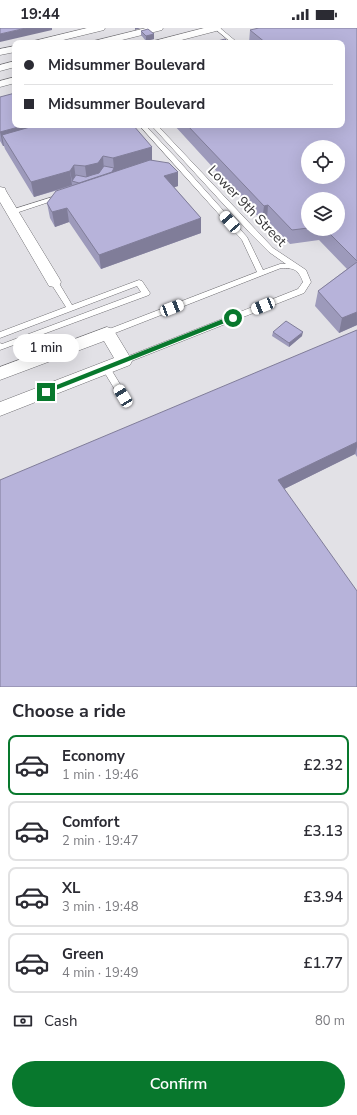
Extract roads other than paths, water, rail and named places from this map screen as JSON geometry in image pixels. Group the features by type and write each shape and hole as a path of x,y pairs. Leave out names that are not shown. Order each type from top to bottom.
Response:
{"street":[{"path":"60,28 67,36"},
{"path":"50,40 100,28"},
{"path":"110,40 158,28"},
{"path":"170,40 216,28"},
{"path":"0,52 12,50"},
{"path":"0,68 12,65"},
{"path":"0,84 12,81"},
{"path":"0,191 54,282"},
{"path":"0,374 106,333 124,361 0,410"}],"lane":[{"path":"216,28 231,40"},
{"name":"Lower 9th Street","path":"145,128 176,161 244,239 262,274"},
{"name":"Lower 9th Street","path":"124,361 301,291 307,282 303,272 292,266 271,250 157,128"},
{"path":"12,212 64,196"},
{"path":"106,333 280,266 292,266"},
{"path":"54,282 71,309"},
{"path":"0,335 139,284 146,293 1,347 0,346"},
{"path":"106,368 123,396"}]}
